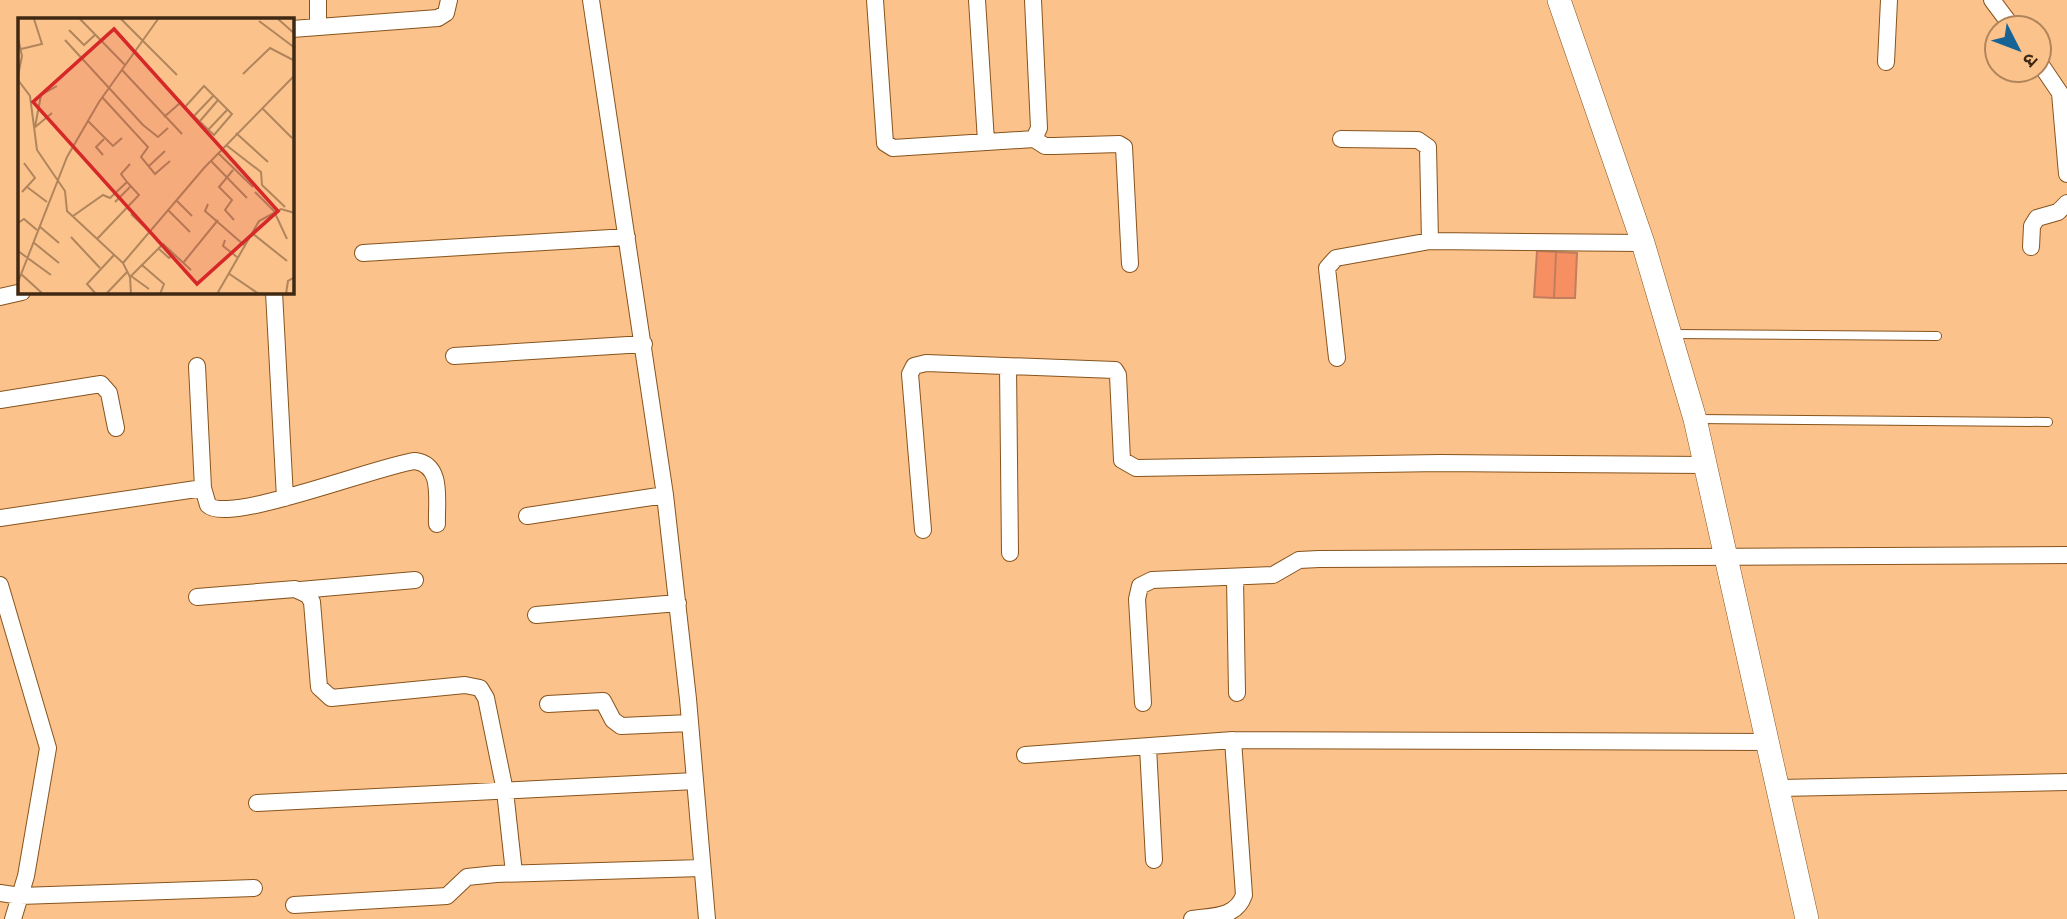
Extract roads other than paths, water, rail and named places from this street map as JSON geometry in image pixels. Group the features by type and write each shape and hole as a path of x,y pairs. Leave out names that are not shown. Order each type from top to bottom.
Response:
{"main road":[{"path":"1559,0 1643,243 1695,419 1767,742 1780,788 1807,919"}],"street":[{"path":"318,0 318,27"},
{"path":"294,29 438,18 446,13 449,0"},
{"path":"591,0 665,495 690,723 707,919"},
{"path":"875,0 886,145 893,148 1034,139 1045,146 1119,144 1124,147 1130,264"},
{"path":"977,0 986,141"},
{"path":"1033,0 1039,128 1034,139"},
{"path":"1886,62 1889,0"},
{"path":"2053,83 2060,93 2067,174"},
{"path":"1341,139 1424,142 1430,156 1430,241"},
{"path":"2031,247 2032,226 2036,218 2058,212 2067,203"},
{"path":"363,253 627,237"},
{"path":"1337,358 1327,268 1331,260 1430,241 1643,243"},
{"path":"0,297 18,293"},
{"path":"274,294 285,498"},
{"path":"454,356 644,344"},
{"path":"922,530 911,370 918,364 942,362 1115,370 1118,375 1122,460 1136,468 1440,463 1707,465"},
{"path":"197,366 203,488 208,505 218,510 285,498 408,462 422,462 435,472 437,524"},
{"path":"1008,367 1010,553"},
{"path":"0,400 101,384 109,393 116,428"},
{"path":"0,518 203,488"},
{"path":"527,516 665,495"},
{"path":"1143,703 1137,599 1140,586 1152,580 1235,579 1278,574 1294,562 1307,559 2067,555"},
{"path":"1235,579 1237,693"},
{"path":"197,597 415,580"},
{"path":"0,585 6,635 46,731 48,748 48,763 13,919"},
{"path":"300,590 307,594 312,602 322,693 331,698 465,685 480,688 486,698 505,791 514,873"},
{"path":"536,615 678,603"},
{"path":"548,704 603,701 613,720 621,726 690,723"},
{"path":"1025,755 1233,740 1767,742"},
{"path":"1192,919 1230,913 1237,909 1244,895 1233,740"},
{"path":"1147,747 1154,860"},
{"path":"257,803 695,780"},
{"path":"1780,788 2067,782"},
{"path":"294,905 447,896 467,877 514,873 702,868"},
{"path":"0,893 20,896 254,888"}],"lane":[{"path":"1670,334 1937,336"},
{"path":"1695,419 2048,422"}]}
